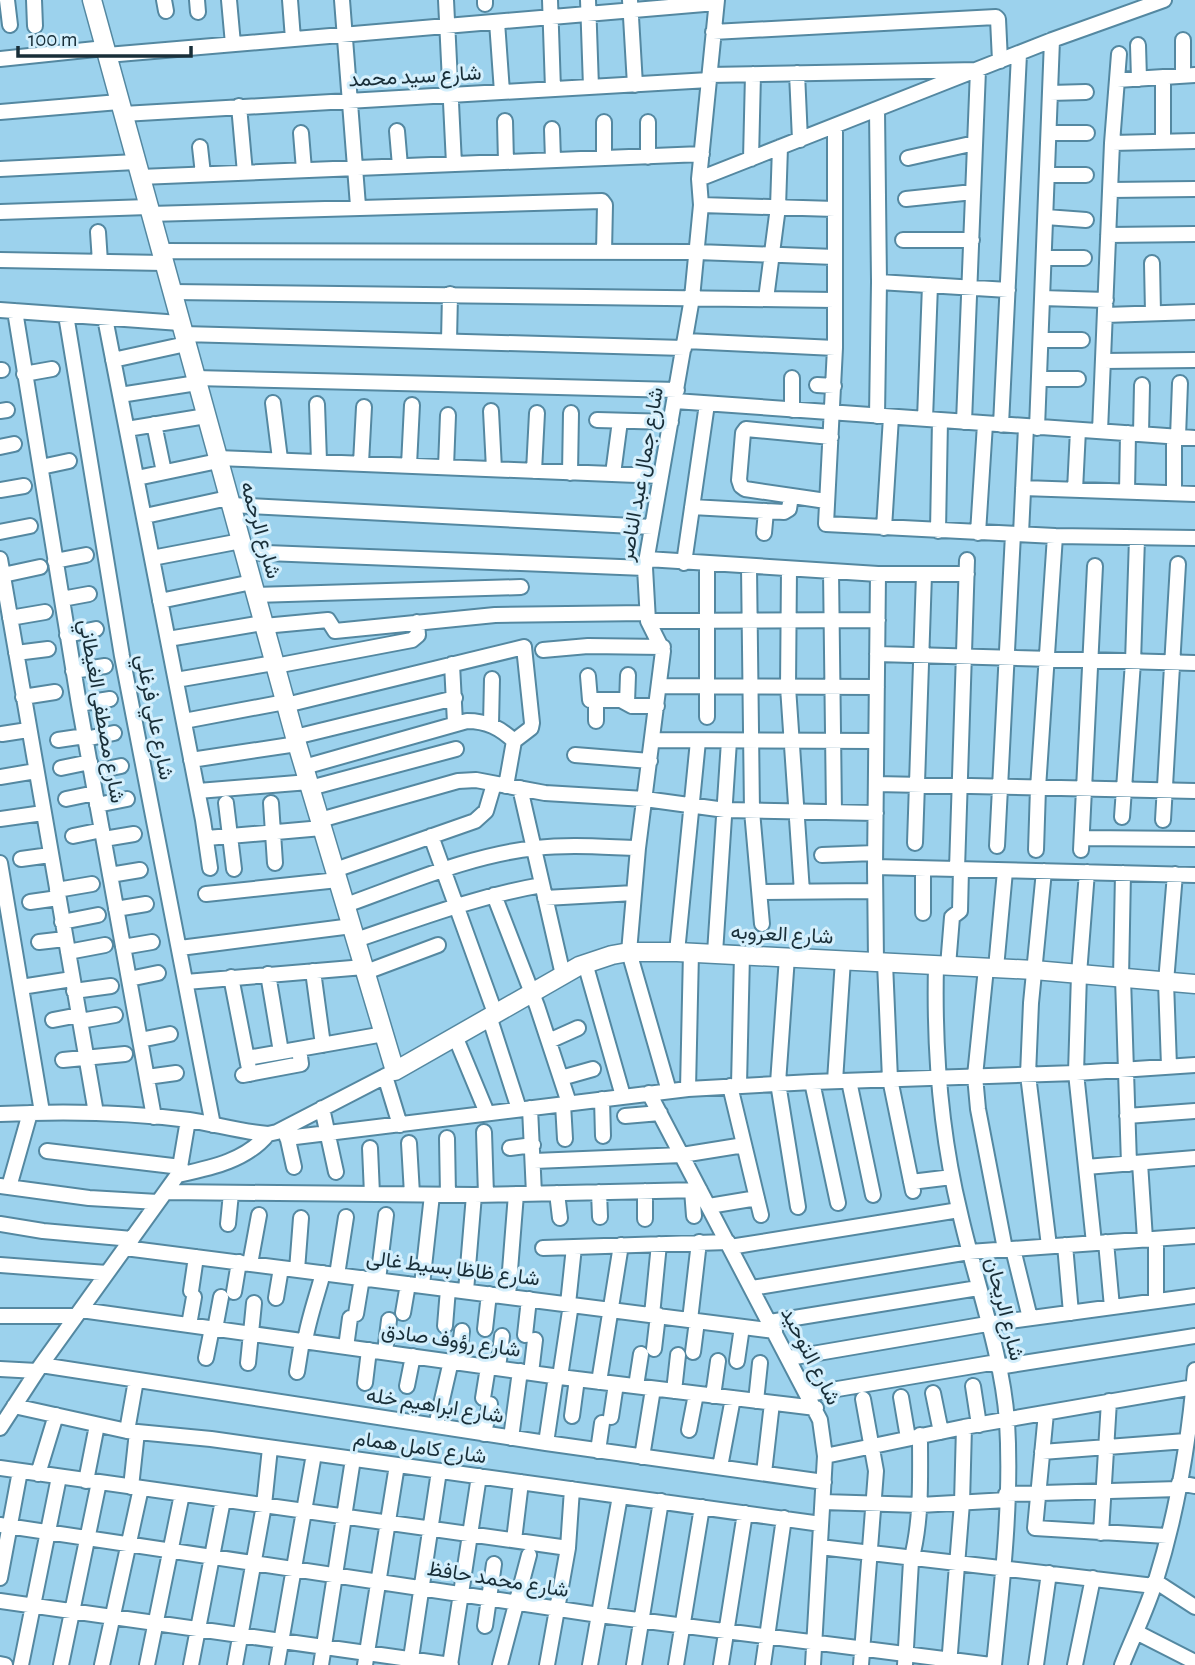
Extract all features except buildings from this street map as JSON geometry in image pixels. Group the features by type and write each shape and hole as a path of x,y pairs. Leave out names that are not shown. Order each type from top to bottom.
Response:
{"street":[{"path":"7,0 10,25"},
{"path":"34,0 35,26"},
{"name":"شارع الرحمه","path":"92,0 296,741 384,1034 390,1073"},
{"path":"229,0 233,44"},
{"path":"290,0 293,39"},
{"path":"342,0 358,206"},
{"path":"446,0 454,164"},
{"path":"550,0 553,89"},
{"path":"699,179 1052,40 1164,0"},
{"path":"0,58 233,44 550,18 588,7 716,2"},
{"name":"شارع جمال عبد الناصر","path":"663,647 647,617 646,564 692,298 701,205 699,179 716,2"},
{"path":"630,6 635,85"},
{"path":"588,7 591,87"},
{"path":"713,32 996,17 999,19 1000,61"},
{"path":"497,22 502,92"},
{"path":"997,846 1006,658 1017,534 1039,379 1052,40"},
{"path":"1117,80 1189,75 1183,40"},
{"path":"1138,45 1139,79"},
{"path":"1001,425 1019,54"},
{"path":"1100,431 1112,143 1119,54"},
{"path":"964,422 978,70"},
{"name":"شارع سيد محمد","path":"0,112 239,106 635,85 753,74 978,70"},
{"path":"797,73 800,140"},
{"path":"751,159 753,74"},
{"path":"1163,77 1163,142"},
{"path":"1050,93 1086,92"},
{"path":"239,106 245,173"},
{"path":"877,110 884,528"},
{"path":"505,121 506,162"},
{"path":"604,122 604,158"},
{"path":"648,122 648,157"},
{"path":"835,126 834,386 824,521 828,525 978,533 1195,538"},
{"path":"552,129 553,160"},
{"path":"397,131 400,166"},
{"path":"300,133 304,170"},
{"path":"1049,133 1087,134"},
{"path":"1112,143 1195,141"},
{"path":"908,158 975,143"},
{"path":"200,147 203,174"},
{"path":"766,299 778,207 780,147"},
{"path":"0,169 138,170 203,174 702,154"},
{"path":"1047,174 1086,175"},
{"path":"1110,190 1195,189"},
{"path":"906,199 973,192"},
{"path":"0,212 603,201 604,252"},
{"path":"701,205 835,209"},
{"path":"1045,217 1086,220"},
{"path":"98,232 100,262"},
{"path":"1108,235 1195,234"},
{"path":"903,240 972,240"},
{"path":"0,260 100,262 162,257 604,252 835,257"},
{"path":"1044,258 1083,258"},
{"path":"1152,263 1153,313"},
{"path":"879,282 1009,290"},
{"path":"925,419 930,285"},
{"path":"172,292 835,300"},
{"path":"449,341 450,294"},
{"path":"1042,298 1106,300"},
{"path":"7,311 105,318 183,334 835,348"},
{"name":"شارع مصطفى الغيطاني","path":"7,311 24,374 41,467 67,635 154,1117"},
{"path":"1105,315 1195,312"},
{"name":"شارع علي فرغلي","path":"66,315 122,656 213,1125"},
{"path":"105,318 198,792 210,868"},
{"path":"113,360 183,334"},
{"path":"1041,340 1082,340"},
{"path":"1103,360 1195,360"},
{"path":"24,374 52,369"},
{"path":"792,378 792,410"},
{"path":"1039,379 1078,379"},
{"path":"120,395 196,381 676,396 707,404 1195,438"},
{"path":"1174,493 1180,383"},
{"path":"817,385 834,386"},
{"path":"1128,492 1142,385"},
{"path":"273,403 279,459"},
{"path":"317,404 319,461"},
{"path":"684,563 707,404"},
{"path":"408,465 412,405"},
{"path":"361,463 364,407"},
{"path":"491,411 494,469"},
{"path":"534,471 537,413"},
{"path":"570,472 571,413"},
{"path":"446,467 448,415"},
{"path":"127,429 206,416"},
{"path":"597,420 671,422"},
{"path":"612,474 620,421"},
{"path":"938,531 940,421"},
{"path":"154,424 164,472"},
{"path":"978,533 985,424"},
{"path":"826,501 745,489 740,484 744,431 748,428 831,437"},
{"path":"1075,490 1078,430"},
{"path":"137,478 218,460 279,459 661,476"},
{"path":"41,467 69,461"},
{"path":"0,490 24,486"},
{"path":"1023,488 1195,494"},
{"path":"692,507 786,511 791,496"},
{"path":"145,516 230,502 652,527"},
{"path":"764,533 766,511"},
{"path":"0,532 30,526"},
{"path":"1037,850 1038,788 1055,536"},
{"path":"1122,817 1133,662 1137,538"},
{"path":"152,558 242,547 924,574 915,843"},
{"path":"55,561 86,555"},
{"path":"0,559 96,1114"},
{"path":"1163,820 1178,564"},
{"path":"707,565 707,716"},
{"path":"1095,566 1081,844 1195,839"},
{"path":"3,575 40,567"},
{"path":"749,567 752,811 762,924"},
{"name":"شارع الريحان","path":"924,574 967,567 960,786 960,911 952,917 942,965 937,1078 952,1177 998,1365 1007,1420 1004,1568 993,1665"},
{"path":"789,569 788,687 802,892"},
{"path":"831,571 831,741 834,811"},
{"path":"878,574 875,891 890,1079 912,1187 952,1177"},
{"path":"160,601 254,588 521,587"},
{"path":"62,599 89,594"},
{"path":"10,618 45,612"},
{"path":"168,639 264,624 328,620 336,631 503,615 647,617 707,621 878,620"},
{"path":"176,680 412,640 418,635 417,622"},
{"path":"67,635 96,629"},
{"path":"184,720 286,704 522,646 524,648 532,723 530,728 514,741 507,786 480,818 336,875 206,894"},
{"path":"543,650 588,652 663,647 661,686 638,848 629,951 669,1091"},
{"path":"16,653 48,649"},
{"path":"877,654 1195,663"},
{"path":"452,664 455,723"},
{"path":"74,671 105,666"},
{"path":"627,703 628,675"},
{"path":"588,676 588,698 621,700 632,706 657,706"},
{"path":"491,724 492,679"},
{"path":"661,686 877,687"},
{"path":"23,697 55,692"},
{"path":"191,760 296,741 455,698"},
{"path":"79,704 110,699"},
{"path":"596,700 596,721"},
{"path":"308,779 455,723 479,721 491,724 514,741"},
{"path":"2,734 28,730"},
{"path":"58,740 114,733"},
{"path":"652,740 876,741"},
{"path":"688,1089 684,952 698,741"},
{"path":"715,953 729,741"},
{"path":"198,792 308,779 457,749"},
{"path":"575,755 650,761"},
{"path":"61,768 121,766"},
{"path":"0,777 36,771"},
{"path":"206,838 273,832 321,824 458,781 476,780 545,793 645,799 725,810 876,813"},
{"path":"876,784 1195,791"},
{"path":"507,786 534,848 563,975"},
{"path":"66,799 127,799"},
{"path":"226,803 234,869"},
{"path":"271,803 275,863"},
{"path":"0,819 43,813"},
{"path":"73,836 134,834"},
{"path":"431,836 457,905 524,1109 533,1145 534,1194"},
{"path":"346,905 471,860 534,848 638,848"},
{"path":"21,859 50,855"},
{"path":"822,855 875,860 923,869 1195,875"},
{"path":"0,863 21,987 36,1112 5,1186 89,1198 231,1193 480,1195 696,1190 694,1216"},
{"path":"923,869 923,914"},
{"path":"110,875 140,870"},
{"path":"1004,871 975,1076 978,1109 1009,1249 1030,1318"},
{"path":"1044,872 1034,970 1028,1075 1049,1246"},
{"path":"1087,872 1079,974 1076,1073 1086,1167 1112,1307"},
{"path":"1123,873 1122,978 1127,1116 1151,1239 1156,1301"},
{"path":"1169,1066 1166,982 1175,874"},
{"path":"30,902 92,884"},
{"path":"180,948 354,933 494,895 544,891 635,893"},
{"path":"760,892 875,891"},
{"path":"494,895 561,1078 566,1103 565,1139"},
{"path":"117,909 146,904"},
{"path":"62,922 98,915"},
{"path":"39,942 66,946 105,945"},
{"path":"124,947 152,942"},
{"path":"186,982 268,974 365,970 438,945"},
{"name":"شارع العروبه","path":"390,1073 585,963 629,951 742,954 1034,970 1195,984"},
{"path":"742,954 734,1086 744,1145 761,1215"},
{"path":"787,957 778,1083 798,1207"},
{"path":"843,960 842,1081 873,1195"},
{"path":"585,963 623,1096"},
{"path":"313,971 323,1045"},
{"path":"129,979 158,973"},
{"path":"268,974 281,1052"},
{"path":"231,977 247,1058 246,1075 301,1064 299,1049"},
{"path":"21,987 111,986"},
{"path":"53,1020 115,1015"},
{"path":"549,1041 578,1028"},
{"path":"140,1040 170,1034"},
{"path":"247,1058 384,1034"},
{"path":"455,1036 487,1114"},
{"path":"63,1060 125,1054"},
{"path":"0,1114 36,1112 154,1117 268,1134 328,1134 688,1089 778,1083 1076,1073 1169,1066 1195,1067"},
{"path":"561,1078 593,1069"},
{"path":"147,1077 176,1073"},
{"path":"286,1133 322,1108 390,1073 400,1125"},
{"path":"812,1082 838,1203"},
{"name":"شارع التوحيد","path":"649,1093 682,1156 696,1190 709,1206 816,1408 823,1432 824,1482 813,1665"},
{"path":"601,1099 603,1136"},
{"path":"322,1108 336,1171"},
{"path":"1127,1116 1195,1111"},
{"path":"625,1116 660,1114"},
{"path":"0,1428 8,1411 180,1171 188,1120"},
{"path":"466,1291 480,1195 484,1132"},
{"path":"286,1133 294,1167"},
{"path":"47,1151 180,1171 233,1160 255,1147 268,1134"},
{"path":"447,1138 448,1195"},
{"path":"409,1143 412,1194"},
{"path":"510,1148 533,1145"},
{"path":"534,1161 682,1156 744,1145"},
{"path":"370,1148 372,1194"},
{"path":"1086,1167 1195,1158"},
{"path":"645,1191 645,1219"},
{"path":"600,1192 600,1217"},
{"path":"228,1224 231,1193"},
{"path":"558,1193 560,1218"},
{"path":"508,1296 516,1194"},
{"path":"403,1313 415,1285 432,1195"},
{"path":"709,1206 757,1198"},
{"path":"543,1248 699,1242 729,1244 959,1210"},
{"path":"378,1280 386,1215"},
{"path":"205,1358 214,1328 244,1263 259,1216"},
{"path":"297,1372 308,1320 330,1274 346,1217"},
{"path":"297,1270 301,1218"},
{"name":"شارع ظاظا بسيط غالى","path":"0,1224 197,1257 742,1327 773,1327 978,1288"},
{"path":"752,1288 969,1252 1195,1236"},
{"path":"693,1352 699,1242"},
{"path":"636,1386 648,1352 655,1315 659,1244"},
{"path":"599,1382 621,1245"},
{"path":"1065,1245 1071,1312"},
{"path":"546,1443 569,1304 574,1247"},
{"path":"189,1325 197,1257"},
{"path":"0,1265 107,1273"},
{"path":"276,1298 281,1268"},
{"path":"346,1347 362,1278"},
{"path":"445,1326 448,1289"},
{"path":"485,1329 489,1294"},
{"path":"789,1358 988,1324 1195,1296"},
{"path":"511,1438 526,1372 530,1337 529,1299"},
{"path":"248,1363 254,1303"},
{"name":"شارع رؤوف صادق","path":"0,1316 78,1313 189,1325 599,1382 816,1408"},
{"path":"385,1352 389,1320"},
{"path":"737,1361 742,1327"},
{"path":"436,1426 463,1331"},
{"path":"484,1434 486,1401 502,1336"},
{"path":"807,1394 1195,1336"},
{"path":"365,1383 369,1350"},
{"path":"674,1391 678,1355"},
{"path":"407,1387 413,1356"},
{"path":"713,1396 718,1362"},
{"path":"755,1401 760,1363"},
{"name":"شارع ابراهيم خله","path":"0,1369 39,1368 136,1380 598,1451 824,1482"},
{"path":"1122,1665 1155,1583 1167,1536 1179,1486 1195,1370"},
{"path":"572,1416 577,1379"},
{"path":"102,1665 128,1545 136,1487 132,1432 136,1380"},
{"path":"598,1451 616,1384"},
{"path":"949,1662 962,1503 972,1426 973,1386"},
{"path":"825,1456 914,1436 1194,1387"},
{"path":"642,1457 653,1389"},
{"path":"933,1393 941,1432"},
{"path":"689,1430 696,1394"},
{"path":"901,1397 914,1436 920,1505 916,1548 912,1557 905,1660"},
{"path":"720,1467 733,1398"},
{"path":"861,1665 876,1471 863,1399"},
{"path":"1101,1533 1109,1401"},
{"path":"764,1473 772,1403"},
{"name":"شارع كامل همام","path":"8,1411 56,1415 132,1432 353,1459 821,1524"},
{"path":"1046,1413 1035,1528 1167,1536"},
{"path":"38,1474 56,1415"},
{"path":"61,1665 87,1538 97,1425"},
{"path":"1042,1452 1186,1441"},
{"path":"235,1665 264,1506 270,1448"},
{"path":"277,1665 314,1454"},
{"path":"321,1665 353,1459"},
{"path":"366,1659 397,1465"},
{"path":"0,1468 568,1548"},
{"path":"0,1578 5,1526 20,1471"},
{"path":"410,1662 439,1471"},
{"path":"0,1601 325,1647 366,1659 450,1665 479,1476"},
{"path":"21,1665 59,1477"},
{"path":"514,1540 521,1482"},
{"path":"822,1502 920,1505 962,1503 1038,1493 1195,1486"},
{"path":"547,1665 568,1548 572,1489"},
{"path":"147,1665 182,1494"},
{"path":"590,1665 620,1496"},
{"path":"191,1665 223,1500"},
{"path":"634,1665 661,1501"},
{"path":"676,1665 702,1507"},
{"path":"721,1665 745,1513"},
{"path":"763,1665 784,1518"},
{"name":"شارع محمد حافظ","path":"5,1526 599,1615 863,1648 905,1660 993,1665"},
{"path":"820,1547 1155,1583 1195,1607"},
{"path":"500,1665 529,1556"},
{"path":"485,1626 494,1564"},
{"path":"1036,1665 1049,1573"},
{"path":"1075,1665 1093,1578"},
{"path":"1136,1632 1195,1662"}]}
